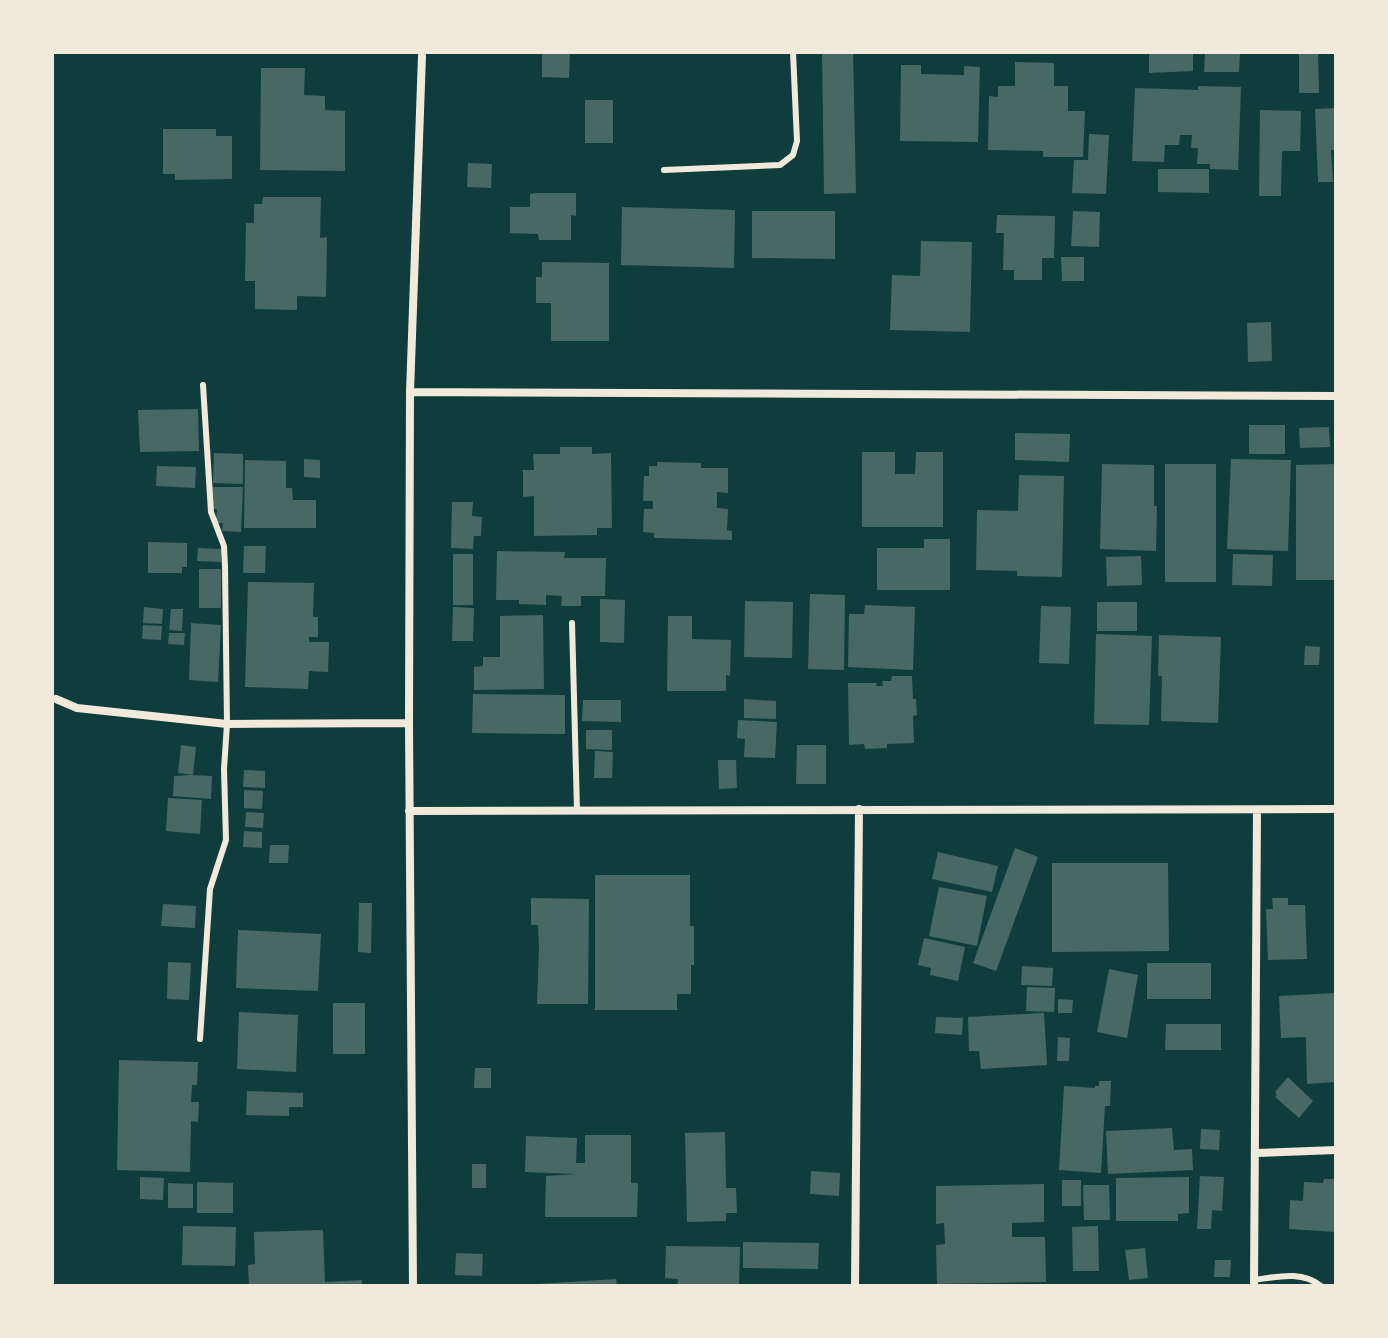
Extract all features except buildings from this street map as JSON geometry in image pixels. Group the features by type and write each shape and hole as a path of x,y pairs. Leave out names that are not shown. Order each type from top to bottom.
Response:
{"street":[{"path":"413,1286 409,811 410,392 422,56"},
{"path":"410,392 1336,396"},
{"path":"56,699 77,708 227,724 409,723"},
{"path":"855,1286 859,809"},
{"path":"409,811 1336,809"},
{"path":"1254,1283 1257,811"},
{"path":"1256,1153 1336,1150"}],"lane":[{"path":"664,170 780,165 793,155 797,141 793,52"},
{"path":"200,1039 210,889 226,840 224,769 227,724 224,546 211,512 203,385"},
{"path":"572,623 577,810"},
{"path":"1254,1283 1295,1275 1321,1286"}]}
